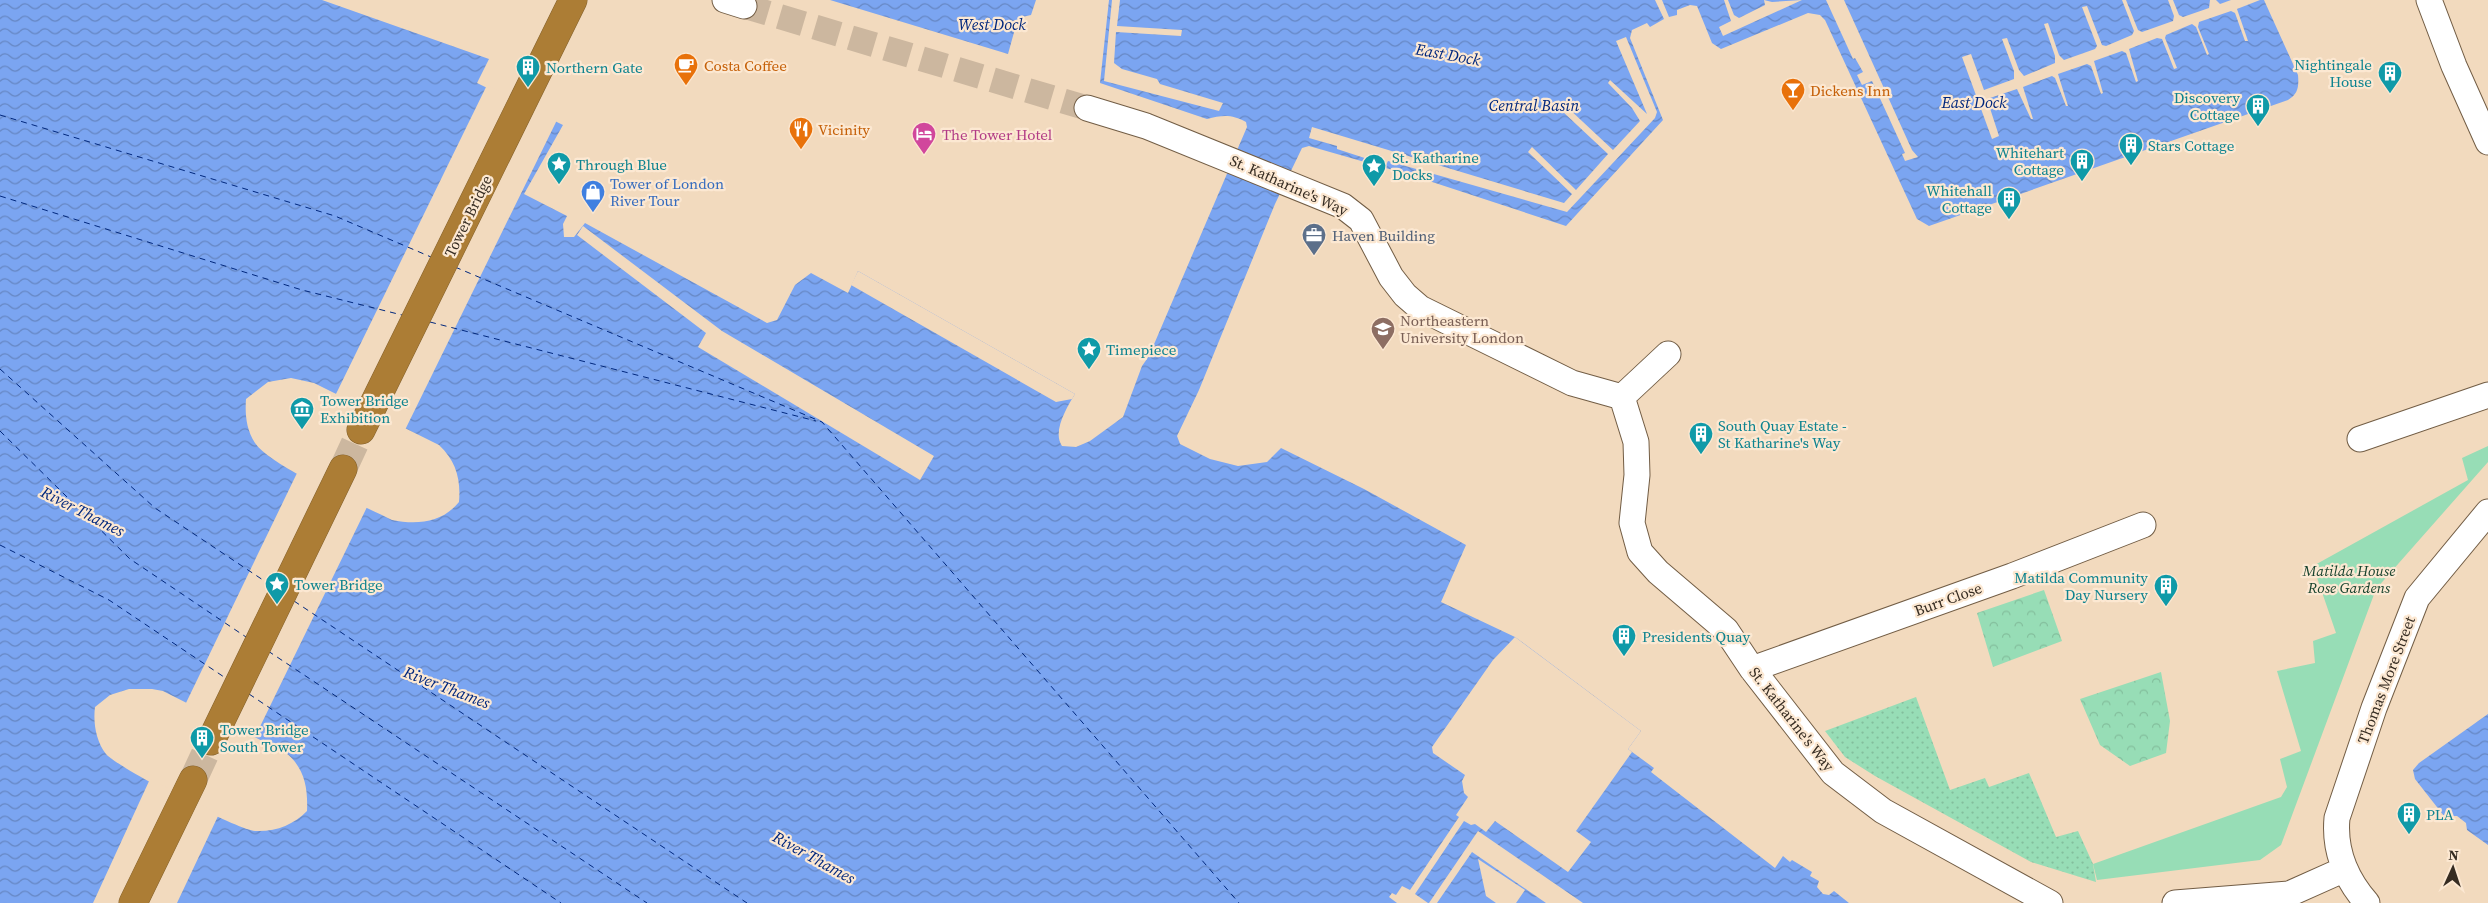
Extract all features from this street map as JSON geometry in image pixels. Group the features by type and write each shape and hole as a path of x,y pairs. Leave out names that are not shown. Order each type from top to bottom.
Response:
{"highway":[{"name":"Tower Bridge","path":"361,430 573,0"},
{"path":"211,741 343,469"},
{"path":"134,903 193,780"}],"street":[{"path":"2429,0 2454,66 2488,142"},
{"name":"St. Katharine's Way","path":"1087,108 1146,126 1343,206 1361,220 1390,277 1405,295 1420,308 1572,383 1622,397 1636,442 1637,476 1632,522 1640,552 1658,572 1726,630 1752,669 1833,773 1884,811 2050,903"},
{"path":"1622,397 1668,354"},
{"path":"2360,439 2488,395"},
{"name":"Thomas More Street","path":"2367,903 2357,891 2338,851 2335,834 2336,818 2374,708 2417,598 2488,512"},
{"name":"Burr Close","path":"1752,669 2012,576 2143,525"},
{"path":"2175,903 2289,894 2345,869"}],"green space":[{"name":"Matilda House Rose Gardens","path":"2488,446 2488,462 2376,589 2281,845 2260,860 2097,880 2093,864 2281,797 2287,787 2280,759 2301,751 2277,671 2315,663 2313,641 2336,633 2313,566 2468,480 2462,458"},
{"path":"2044,590 2062,641 1993,667 1977,613"},
{"path":"2161,672 2170,721 2166,753 2130,766 2100,745 2080,699"},
{"path":"1916,697 1950,790 1985,778 1989,787 2029,773 2056,837 2078,831 2093,864 2096,882 2031,862 1875,776 1845,757 1825,731"}],"water":[{"path":"0,0 322,0 489,59 477,83 563,125 524,194 567,216 563,224 564,237 574,237 585,223 767,323 777,320 795,285 811,273 848,293 858,271 1075,394 1062,420 1059,440 1062,446 1076,447 1090,441 1123,417 1142,366 1149,356 1247,127 1246,122 1231,116 1207,119 1100,83 1109,0 1655,0 1664,19 1650,27 1647,23 1632,30 1630,38 1663,120 1566,226 1417,177 1309,146 1302,148 1275,204 1199,390 1177,436 1180,444 1210,459 1238,466 1267,462 1281,448 1364,489 1466,545 1441,602 1515,637 1526,645 1641,731 1628,749 1654,768 1651,772 1775,868 1783,856 1790,862 1792,860 1812,872 1810,876 1819,881 1817,887 1823,894 1829,895 1834,891 1849,903 0,903","holes":["291,378 314,383 439,445 450,457 456,471 459,486 459,502 445,514 428,521 401,522 392,520 318,485 264,453 255,443 248,427 246,399 268,382","129,689 163,691 286,753 297,765 304,779 307,811 284,827 255,831 226,821 154,784 115,761 106,754 98,738 94,719 95,707 110,695"]},
{"name":"West Dock","path":"830,0 1036,0 1031,15 1018,18 1008,54"},
{"name":"East Dock","path":"1662,0 2264,0 2298,75 2298,87 2296,93 2288,100 1929,226 1917,219 1825,20 1820,15 1808,13 1721,49 1712,43 1697,6 1690,5 1677,10 1677,15 1669,17"},
{"path":"2488,714 2488,845 2467,830 2466,823 2457,816 2444,816 2415,779 2413,770 2419,763"}],"pier":[{"path":"1112,0 1120,0 1117,26 1182,30 1181,36 1116,32 1114,63 1122,69 1157,79 1160,84 1223,103 1219,111 1104,81"},
{"path":"1724,0 1728,0 1734,15 1739,18 1765,5 1764,0 1772,2 1802,0 1723,36 1719,27 1731,21"},
{"path":"1826,0 1844,0 1912,150 1918,157 1905,161 1902,154 1905,153 1872,81 1862,85 1857,75 1863,72 1855,58 1853,59"},
{"path":"2122,0 2126,0 2138,30 2142,32 2173,21 2174,16 2168,0 2173,0 2179,15 2183,17 2209,8 2210,0 2216,0 2220,4 2231,0 2260,0 2237,9 2248,41 2245,41 2235,13 2231,11 2199,22 2198,27 2209,54 2207,55 2196,27 2192,24 2166,35 2165,38 2177,68 2174,69 2162,39 2157,38 2129,49 2138,81 2136,82 2126,53 2122,51 2094,61 2103,93 2101,94 2091,66 2087,64 2058,74 2068,106 2066,106 2055,78 2052,76 2023,87 2033,119 2031,119 2017,89 1987,99 1999,136 1992,139 1962,57 1971,54 1984,90 2014,79 2014,71 2002,39 2007,38 2019,70 2024,76 2055,63 2055,56 2044,24 2048,23 2059,55 2064,60 2095,49 2097,46 2082,7 2087,6 2102,45 2106,46 2132,35 2134,31"},
{"path":"1626,37 1657,112 1655,118 1567,212 1388,161 1386,165 1337,149 1337,146 1309,138 1312,127 1564,203 1572,194 1528,152 1532,147 1576,190 1608,154 1562,111 1567,107 1613,150 1640,121 1632,108 1608,83 1610,80 1647,114 1616,41"},
{"path":"487,85 557,120 405,430 335,396"},
{"path":"583,226 722,331 934,456 920,480 698,347 706,333 577,235"},
{"path":"858,271 1075,394 1072,399 1056,402 851,285"},
{"path":"298,471 368,505 254,739 185,705"},
{"path":"1515,637 1641,731 1628,749 1632,752 1576,831 1591,842 1568,872 1495,821 1486,832 1475,824 1471,825 1464,821 1415,894 1428,903 1397,903 1389,897 1392,893 1396,895 1402,886 1410,890 1459,817 1456,815 1468,797 1464,793 1462,781 1465,775 1433,753 1432,747 1493,660"},
{"path":"150,779 219,814 177,903 93,903"},
{"path":"1478,831 1583,903 1546,903 1472,852 1437,903 1429,903"},
{"path":"1478,859 1525,890 1516,903 1496,903 1486,896"}],"ferry route":[{"path":"0,115 335,216 431,257"},
{"path":"0,196 302,290 402,315"},
{"path":"455,267 822,422 1239,903"},
{"path":"430,322 816,421"},
{"path":"0,369 155,508 272,586"},
{"path":"0,431 130,559 246,637"},
{"path":"0,545 109,600 227,679"},
{"path":"294,601 747,903"},
{"path":"268,651 647,903"},
{"path":"249,694 561,903"}],"tunnel":[{"path":"744,6 1087,108"},
{"path":"343,469 361,430"},
{"path":"193,780 211,741"}],"place":[{"name":"Costa Coffee","path":"686,86"},
{"name":"Northern Gate","path":"528,88"},
{"name":"Nightingale House","path":"2390,94"},
{"name":"Dickens Inn","path":"1793,111"},
{"name":"Discovery Cottage","path":"2258,127"},
{"name":"Vicinity","path":"801,150"},
{"name":"The Tower Hotel","path":"924,155"},
{"name":"Stars Cottage","path":"2131,166"},
{"name":"Whitehart Cottage","path":"2082,182"},
{"name":"Through Blue","path":"559,185"},
{"name":"St. Katharine Docks","path":"1374,187"},
{"name":"Tower of London River Tour","path":"593,213"},
{"name":"Whitehall Cottage","path":"2009,220"},
{"name":"Haven Building","path":"1314,256"},
{"name":"Northeastern University London","path":"1383,350"},
{"name":"Timepiece","path":"1089,370"},
{"name":"Tower Bridge Exhibition","path":"302,430"},
{"name":"South Quay Estate - St Katharine's Way","path":"1701,455"},
{"name":"Tower Bridge","path":"277,605"},
{"name":"Matilda Community Day Nursery","path":"2166,607"},
{"name":"Presidents Quay","path":"1624,657"},
{"name":"Tower Bridge South Tower","path":"202,759"},
{"name":"PLA","path":"2409,835"}],"water label":[{"name":"Central Basin","path":"1534,105"},
{"name":"River Thames","path":"83,511"},
{"name":"River Thames","path":"447,687"},
{"name":"River Thames","path":"814,857"}]}
